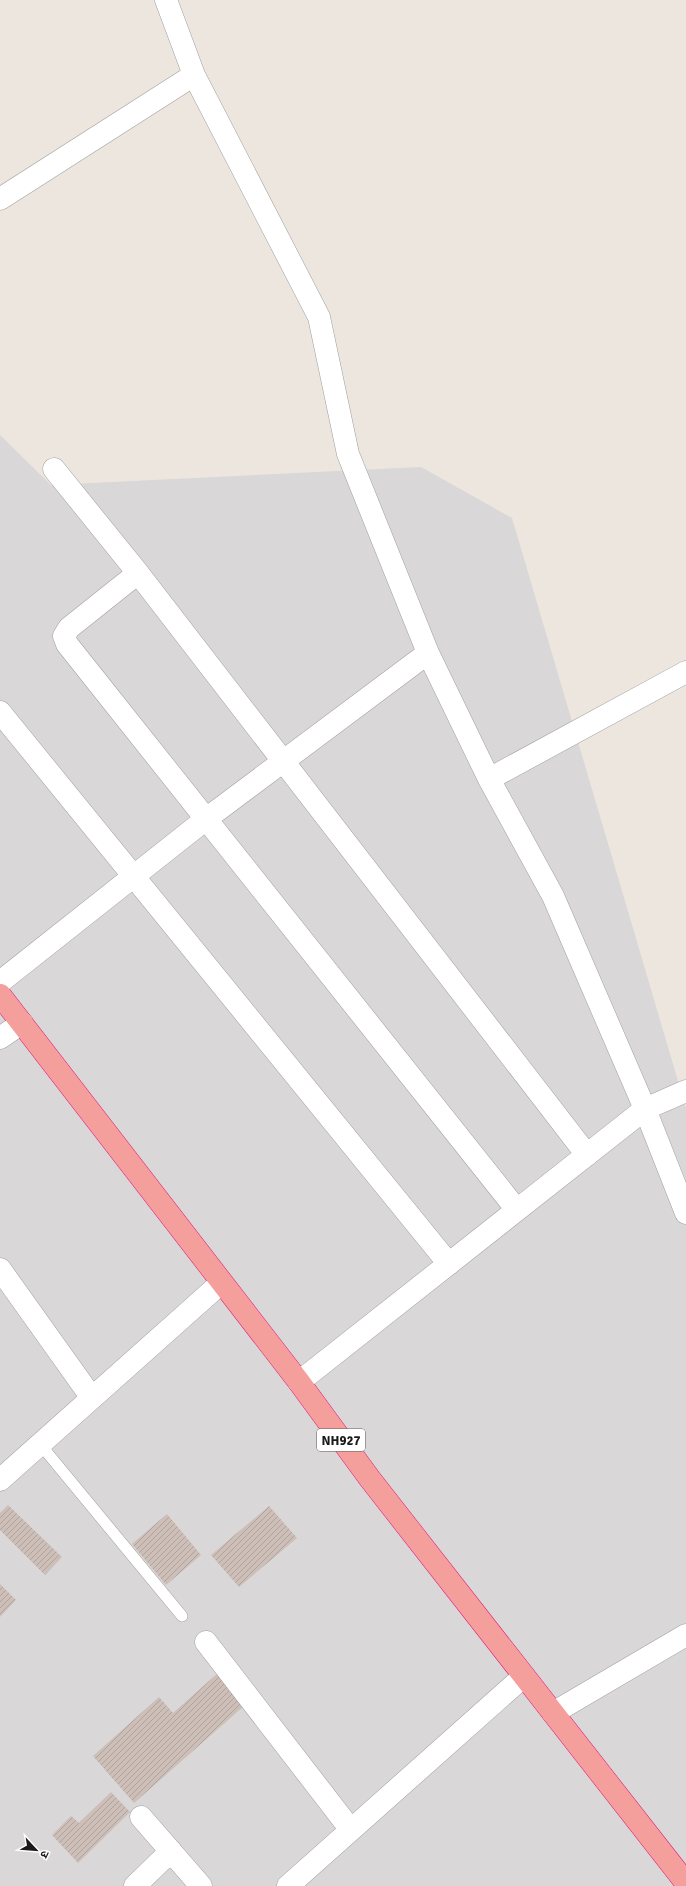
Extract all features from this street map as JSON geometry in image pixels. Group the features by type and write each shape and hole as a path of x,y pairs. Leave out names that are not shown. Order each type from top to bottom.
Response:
{"highway":[{"name":"NH927","path":"0,995 299,1382 370,1479 686,1883"}],"street":[{"path":"166,0 194,75 319,317 348,454 428,653 489,779 553,896 645,1109 686,1213"},
{"path":"0,199 194,75"},
{"path":"54,469 138,573 587,1155"},
{"path":"138,573 69,628 64,636 67,644 517,1210"},
{"path":"0,982 206,819 428,653"},
{"path":"489,779 686,672"},
{"path":"0,712 449,1264"},
{"path":"0,1038 22,1023"},
{"path":"299,1382 645,1109 686,1091"},
{"path":"0,1269 92,1398"},
{"path":"1,1478 221,1283"},
{"path":"553,1713 686,1635"},
{"path":"206,1642 351,1830"},
{"path":"288,1886 524,1676"},
{"path":"141,1817 201,1886"},
{"path":"135,1886 171,1851"}],"lane":[{"path":"40,1444 182,1616"}],"shaded area":[{"path":"0,435 51,485 421,467 512,518 686,1108 686,1886 0,1886"}],"building":[{"path":"8,1505 62,1557 45,1575 0,1530 0,1513"},
{"path":"269,1506 297,1538 239,1587 211,1555"},
{"path":"167,1514 201,1555 166,1585 132,1544"},
{"path":"0,1584 16,1600 0,1617"},
{"path":"218,1673 245,1705 134,1803 93,1756 159,1697 173,1713"},
{"path":"111,1792 130,1812 78,1863 52,1835 71,1816 79,1823"}]}
